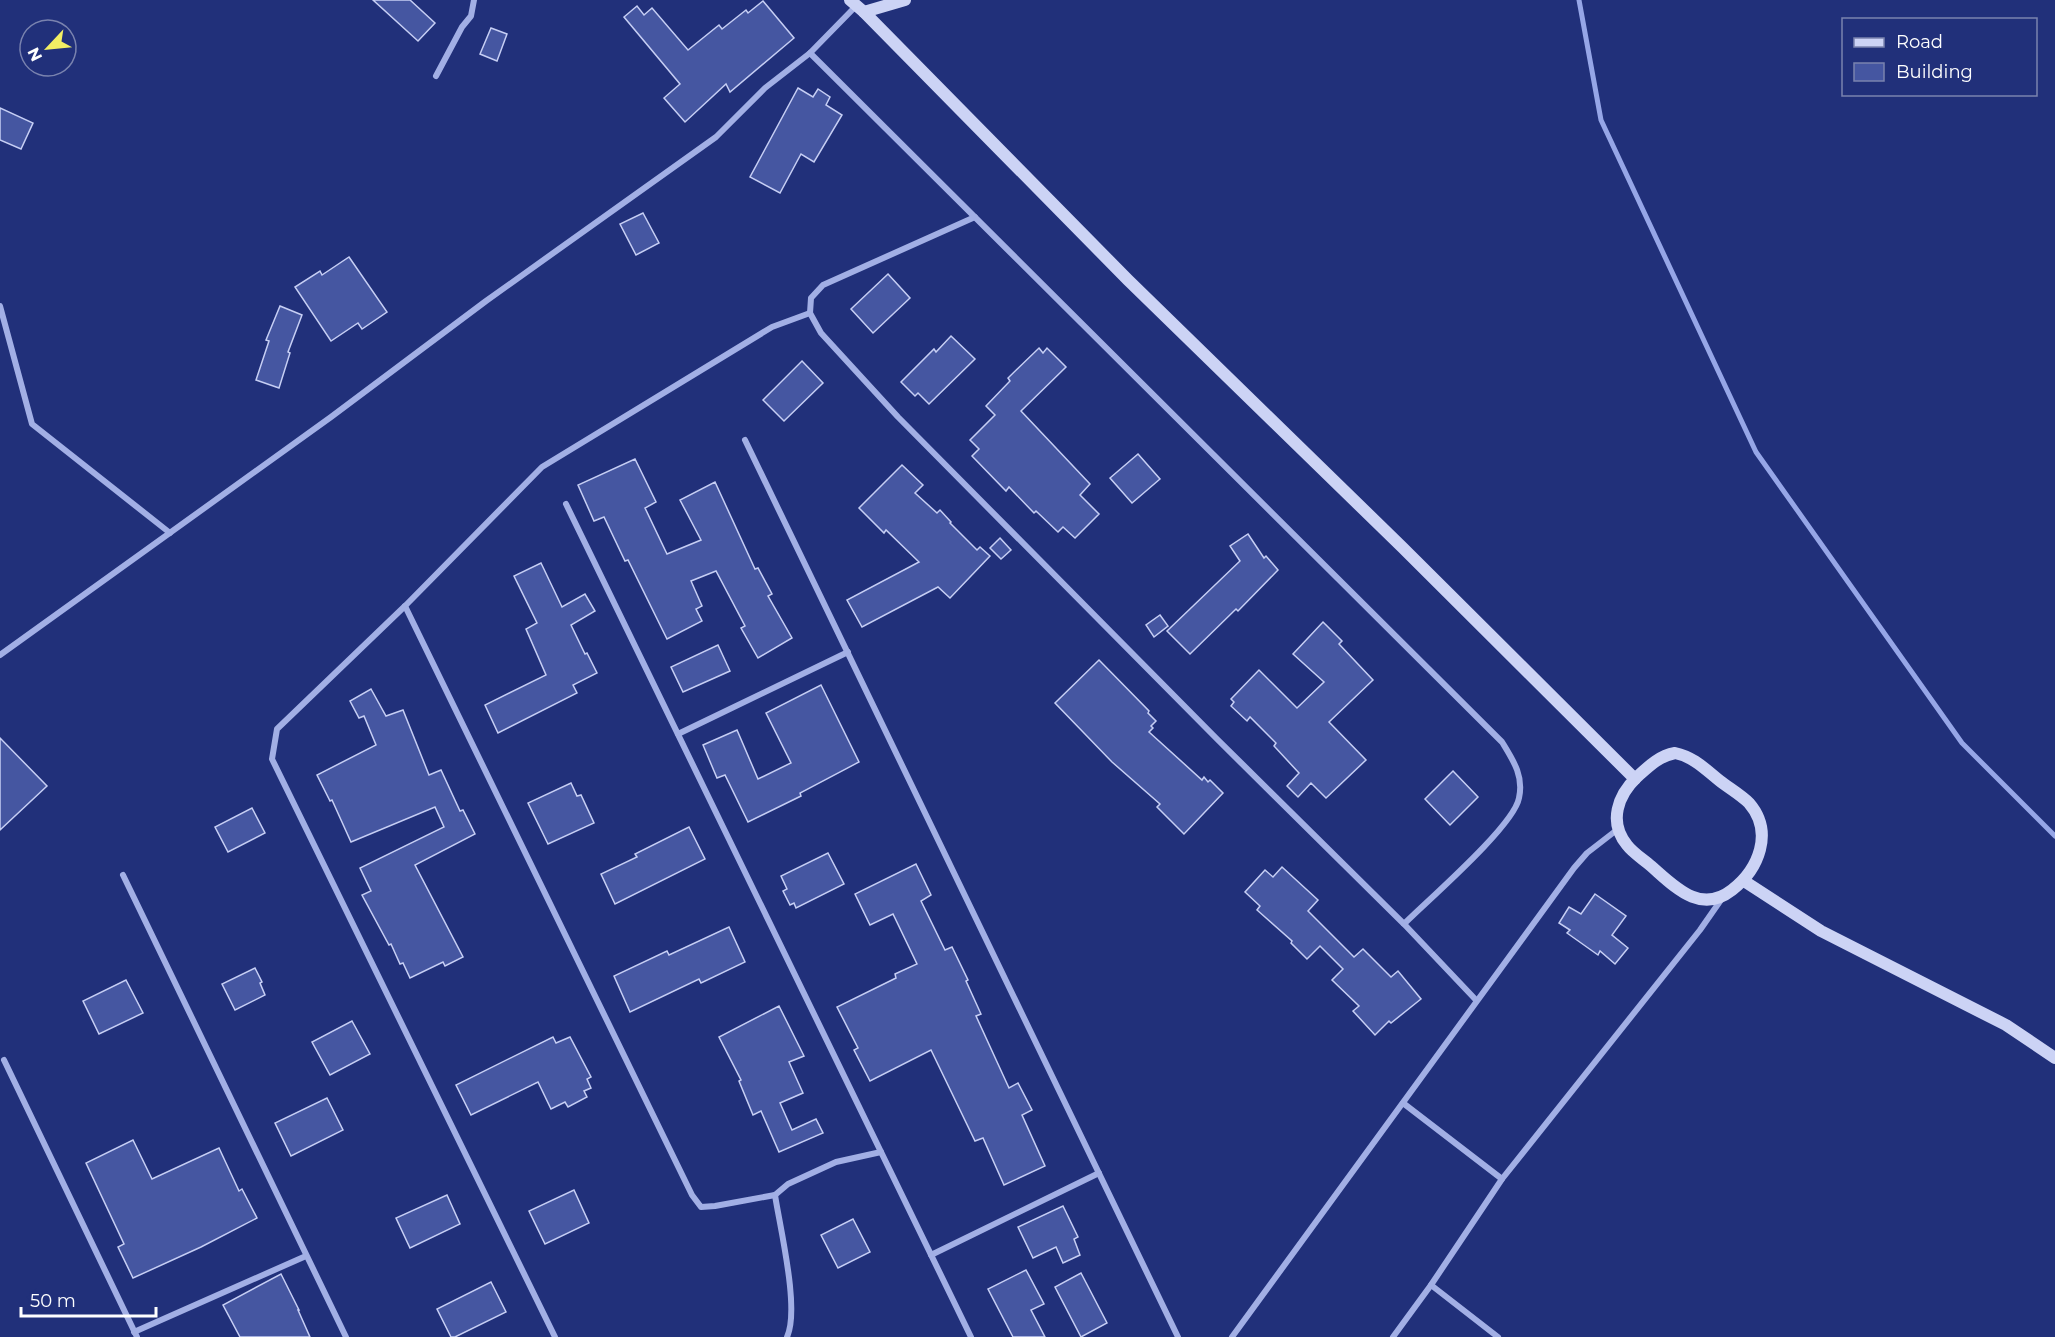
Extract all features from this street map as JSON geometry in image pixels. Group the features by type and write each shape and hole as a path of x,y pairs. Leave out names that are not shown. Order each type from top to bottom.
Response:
{"street":[{"path":"436,76 462,27 471,16 474,0"},
{"path":"0,654 716,137 765,88 810,53 857,6 905,0"},
{"path":"857,6 1136,288 1410,555 1635,779"},
{"path":"810,53 1502,742 1518,770 1519,799 1503,827 1404,924"},
{"path":"975,217 823,285 811,298 810,313 821,333 898,417 1404,924 1476,1000"},
{"path":"0,306 32,424 170,533"},
{"path":"555,1337 272,759 277,729 405,606 542,467 772,327 810,313"},
{"path":"746,440 1178,1337"},
{"path":"566,504 971,1337"},
{"path":"405,606 692,1195 701,1207 775,1195 788,1184 836,1162 881,1152"},
{"path":"678,734 848,652"},
{"path":"1393,1337 1502,1179 1700,930 1723,897 1744,881 1759,858 1763,840 1760,822 1749,804 1689,756 1675,753 1663,755 1635,779 1621,797 1616,813 1618,829 1626,845 1683,894 1705,900 1723,897"},
{"path":"1232,1337 1476,1000 1587,853 1618,829"},
{"path":"123,875 346,1337"},
{"path":"1744,881 1821,931 2006,1025 2055,1058"},
{"path":"4,1060 136,1334 306,1256"},
{"path":"1403,1103 1502,1179"},
{"path":"931,1255 1099,1173"},
{"path":"775,1195 793,1306 788,1337"},
{"path":"1431,1285 1498,1337"}],"building":[{"path":"373,0 410,0 435,23 418,41"},
{"path":"763,1 794,38 730,92 726,84 685,122 664,98 680,84 624,17 637,6 644,15 652,8 688,50 719,25 722,29 746,10 748,13"},
{"path":"491,28 507,34 497,61 480,54"},
{"path":"798,88 813,97 818,89 830,97 826,105 842,115 814,162 801,154 780,193 750,177"},
{"path":"0,108 33,123 21,149 0,140"},
{"path":"643,213 659,243 636,255 620,224"},
{"path":"349,257 387,312 362,329 358,323 331,341 295,287 320,271 322,275"},
{"path":"888,274 910,298 873,333 851,309"},
{"path":"280,306 302,315 288,352 290,353 279,388 256,380 269,341 266,340"},
{"path":"951,336 975,359 929,404 918,393 915,396 901,382 934,349 936,352"},
{"path":"1039,348 1043,353 1047,348 1066,367 1021,411 1090,484 1080,495 1099,514 1075,538 1063,527 1058,532 1036,511 1034,513 1009,487 1006,491 972,456 979,449 970,440 995,415 986,406 1010,381 1008,378"},
{"path":"802,361 823,383 784,421 763,400"},
{"path":"1138,454 1160,479 1132,503 1110,478"},
{"path":"635,459 656,502 645,508 667,554 701,540 680,500 715,482 755,569 758,568 772,594 768,596 792,638 758,658 741,628 745,626 716,571 691,581 702,606 696,609 702,621 667,639 604,517 594,521 578,485"},
{"path":"902,465 923,485 915,493 937,513 940,510 977,550 980,547 990,556 950,598 938,587 862,627 847,600 919,562 886,530 884,533 859,508"},
{"path":"1248,534 1264,558 1266,556 1278,570 1238,611 1236,609 1190,654 1167,631 1240,561 1230,546"},
{"path":"1000,538 1011,550 1001,559 990,548"},
{"path":"541,563 562,607 585,594 595,611 571,625 597,673 573,685 577,693 498,733 485,705 546,675 526,629 537,623 514,576"},
{"path":"1160,615 1168,626 1154,637 1146,625"},
{"path":"1323,622 1342,641 1339,644 1373,680 1329,722 1366,760 1326,798 1311,783 1298,797 1287,786 1299,773 1274,746 1276,743 1250,717 1247,721 1231,706 1234,702 1231,699 1259,670 1297,708 1324,682 1293,654"},
{"path":"718,645 730,671 683,692 671,667"},
{"path":"1099,660 1156,721 1149,732 1202,780 1204,777 1208,782 1210,780 1223,793 1184,834 1157,807 1160,804 1112,762 1055,703"},
{"path":"821,685 859,762 800,793 801,796 748,822 725,775 717,778 703,745 737,730 758,779 791,763 766,713"},
{"path":"371,689 386,716 403,710 429,775 441,770 460,811 463,810 475,834 415,865 463,957 445,966 443,962 410,978 362,895 371,891 360,868 444,827 435,807 351,842 332,800 330,801 317,775 376,745 364,716 359,718 350,701"},
{"path":"0,738 47,786 0,830"},
{"path":"1453,771 1478,797 1450,825 1425,799"},
{"path":"571,783 577,796 581,795 594,823 548,844 528,803"},
{"path":"252,808 265,833 228,852 215,827"},
{"path":"689,827 705,859 615,904 601,874 637,857 635,854"},
{"path":"828,853 844,884 796,908 794,903 790,905 783,891 787,889 781,876"},
{"path":"916,864 931,895 921,901 945,950 952,947 968,980 966,981 981,1014 976,1016 1009,1088 1018,1083 1032,1110 1022,1115 1045,1166 1004,1185 983,1138 975,1141 931,1050 870,1081 854,1050 858,1048 837,1007 896,978 895,974 917,964 893,914 870,925 855,894"},
{"path":"1282,867 1318,900 1308,911 1354,957 1363,949 1391,977 1398,971 1421,999 1391,1023 1389,1021 1375,1035 1353,1011 1359,1006 1332,980 1343,969 1320,946 1307,959 1291,943 1292,941 1257,910 1260,906 1245,892 1265,870 1273,877"},
{"path":"1595,894 1626,916 1612,935 1628,948 1615,964 1600,951 1598,955 1567,933 1570,930 1559,923 1569,907 1581,914"},
{"path":"729,927 745,962 701,983 699,979 630,1012 614,976 667,951 669,955"},
{"path":"255,968 265,995 235,1010 222,984"},
{"path":"126,980 143,1013 99,1034 83,1001"},
{"path":"779,1006 804,1056 789,1062 803,1093 780,1103 792,1130 816,1119 823,1133 779,1152 761,1111 753,1115 739,1081 741,1080 719,1037"},
{"path":"352,1021 370,1054 330,1075 312,1042"},
{"path":"553,1037 556,1043 570,1037 591,1077 587,1079 591,1088 584,1091 587,1097 568,1107 565,1102 551,1109 538,1082 471,1115 456,1085"},
{"path":"327,1098 343,1130 291,1156 275,1123"},
{"path":"133,1140 152,1179 219,1148 239,1191 242,1189 257,1218 133,1278 118,1247 124,1244 86,1163"},
{"path":"574,1190 589,1223 545,1244 529,1211"},
{"path":"447,1195 460,1224 410,1248 396,1218"},
{"path":"1063,1206 1078,1237 1074,1239 1080,1255 1063,1263 1056,1247 1033,1258 1018,1227"},
{"path":"853,1219 870,1252 838,1268 821,1235"},
{"path":"1026,1270 1044,1304 1031,1310 1045,1337 1013,1337 988,1289"},
{"path":"1081,1273 1107,1323 1081,1337 1055,1287"},
{"path":"281,1274 310,1337 240,1337 223,1305"},
{"path":"491,1282 506,1312 451,1337 437,1309"}],"waterway":[{"path":"1579,0 1601,120 1756,452 1962,743 2055,836"}]}
